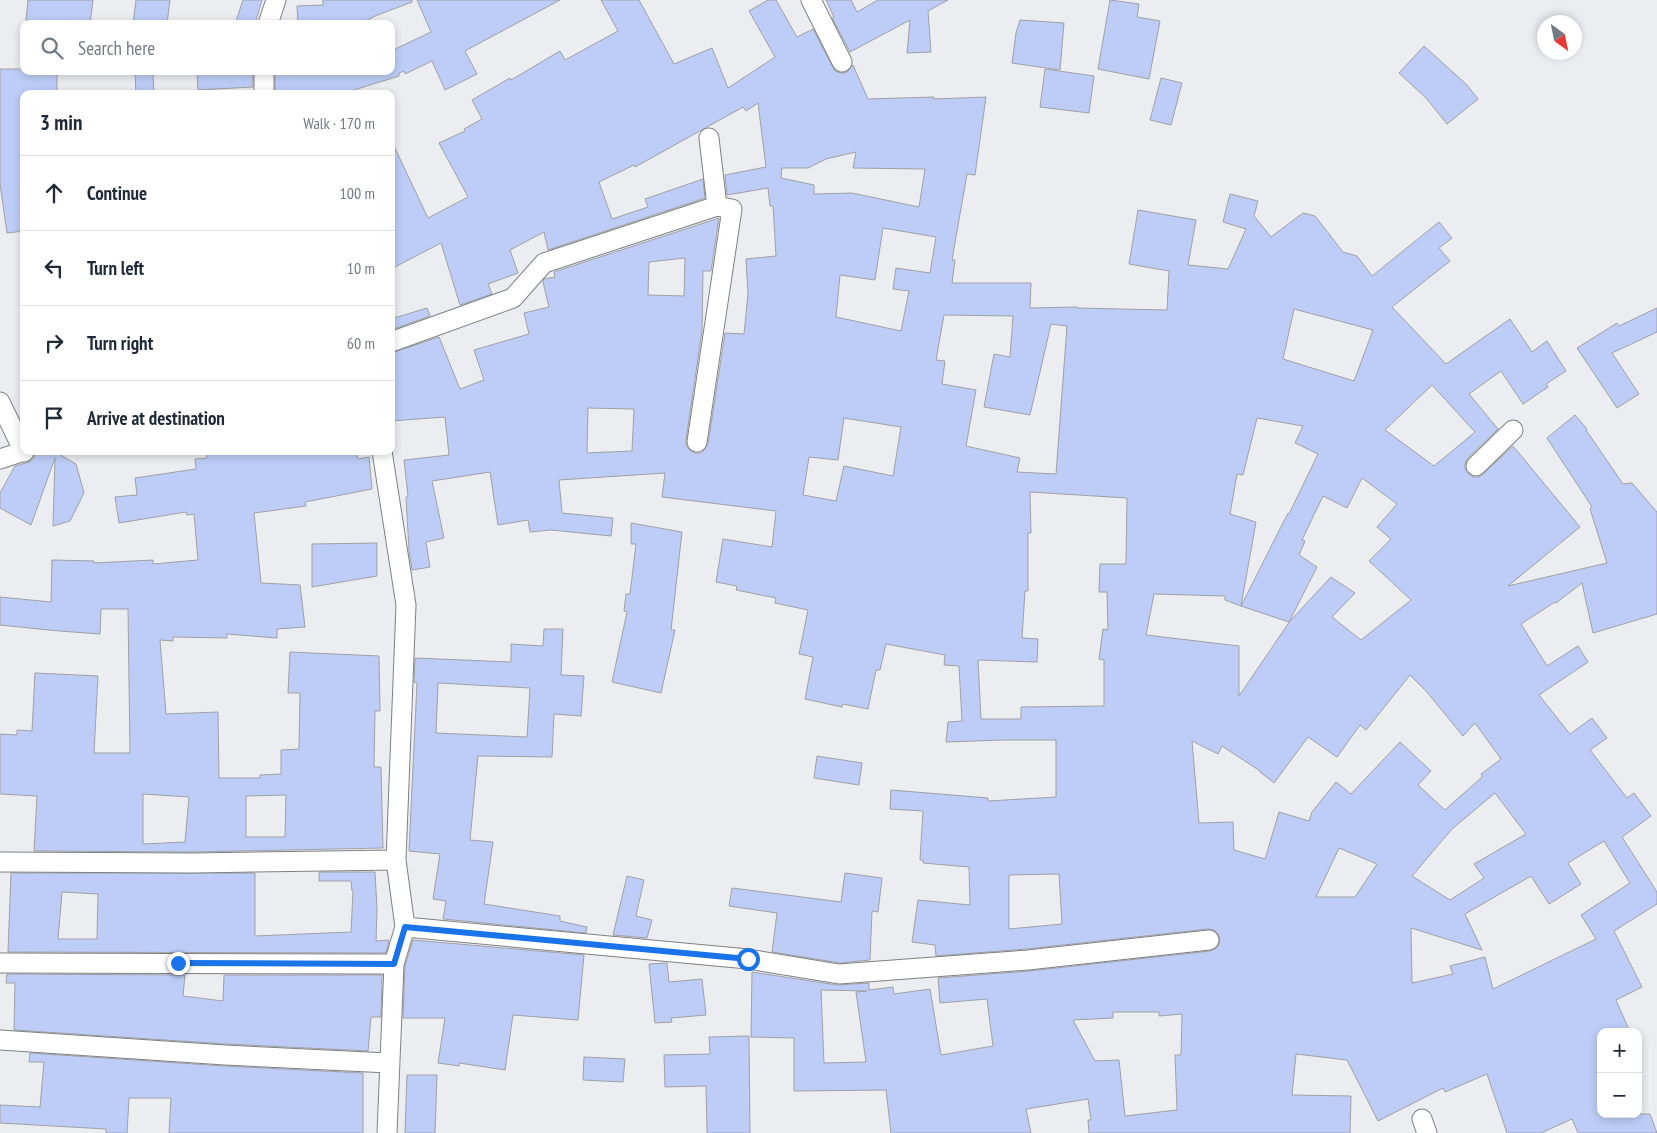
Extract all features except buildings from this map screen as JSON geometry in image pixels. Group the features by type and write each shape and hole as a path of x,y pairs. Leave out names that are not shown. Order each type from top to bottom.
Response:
{"street":[{"path":"269,20 276,0"},
{"path":"811,0 842,62"},
{"path":"264,75 264,90"},
{"path":"710,138 717,206"},
{"path":"395,341 513,298 544,263 717,206 732,209 697,442"},
{"path":"0,402 20,443"},
{"path":"1476,466 1513,430"},
{"path":"0,459 20,452"},
{"path":"383,455 406,605 396,860 405,927 394,964 387,1133"},
{"path":"0,862 193,864 396,860"},
{"path":"405,927 748,959 839,974 1028,960 1208,940"},
{"path":"0,963 394,964"},
{"path":"0,1040 225,1055 389,1063"}],"route":[{"path":"178,963 394,964 405,927 748,959"}]}
